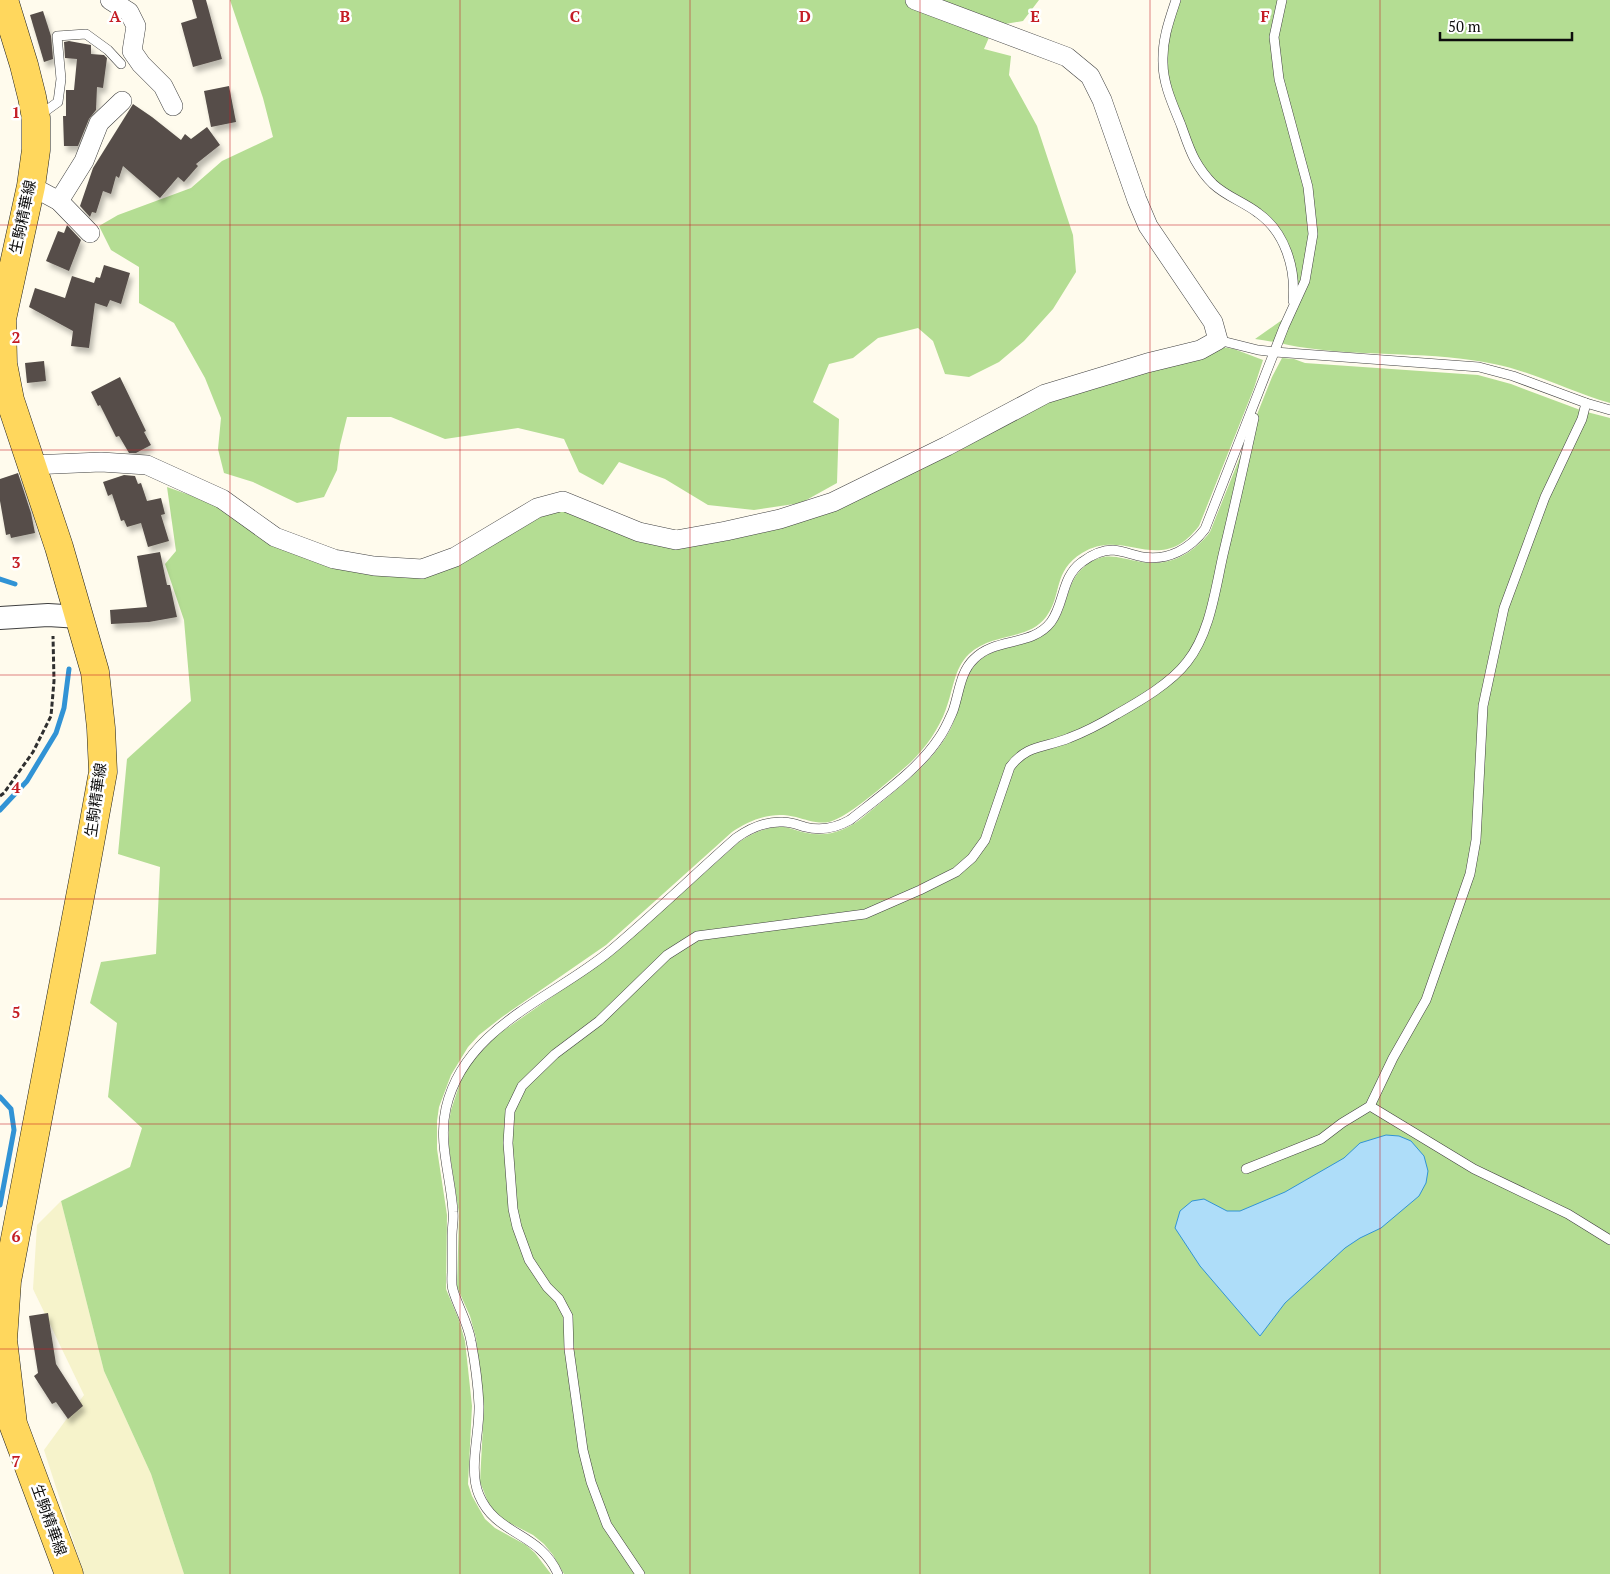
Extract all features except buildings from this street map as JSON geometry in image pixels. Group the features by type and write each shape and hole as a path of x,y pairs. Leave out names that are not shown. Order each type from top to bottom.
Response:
{"main road":[{"name":"生駒精華線","path":"4,0 24,65 36,118 36,150 31,186 2,319 3,364 8,391 59,547 95,672 102,728 103,772 7,1281 4,1340 13,1424 69,1574"}],"street":[{"path":"110,0 129,12 136,26 132,51 164,86 173,106"},
{"path":"31,465 101,462 146,465 222,499 275,537 334,559 374,566 422,568 455,557 537,508 563,501 639,532 676,540 780,519 833,502 947,446 1045,394 1147,363 1200,350 1218,340 1213,322 1148,226 1102,100 1090,76 1067,56 915,0"},
{"path":"59,201 84,161 99,123 122,101"},
{"path":"31,186 59,201 90,233"},
{"path":"0,618 80,617"}],"lane":[{"path":"1176,0 1165,34 1163,64 1165,82 1188,144 1194,158 1211,182 1230,198 1258,212 1271,224 1279,236 1290,261 1293,277 1292,308"},
{"path":"558,1574 549,1558 540,1548 530,1540 498,1523 483,1505 474,1483 479,1406 471,1340 465,1318 452,1288 454,1214 443,1135 448,1101 461,1071 474,1052 494,1031 610,950 747,830 771,822 783,822 818,829 830,828 840,825 858,814 916,766 939,739 953,710 966,668 973,660 988,648 1035,635 1050,622 1056,614 1068,577 1079,564 1095,554 1113,550 1142,557 1162,557 1182,551 1191,545 1205,529 1292,308 1305,281 1312,234 1308,187 1279,79 1274,37 1282,0"},
{"path":"36,118 58,102 61,79 57,36 86,34 108,50 121,64"},
{"path":"1218,340 1258,350 1275,352 1479,368 1513,376 1610,410"},
{"path":"640,1574 607,1525 590,1482 583,1450 570,1358 568,1316 559,1299 542,1280 529,1260 517,1227 513,1210 508,1143 510,1111 522,1086 555,1054 599,1021 667,955 697,936 865,914 956,872 972,858 985,840 1010,767 1016,759 1033,748 1069,738 1117,714 1177,673 1195,651 1213,600 1260,391"},
{"path":"1246,1169 1321,1139 1342,1123 1370,1106 1393,1058 1426,1000 1470,874 1476,840 1483,706 1504,608 1545,497 1582,419 1586,403"},
{"path":"1370,1106 1474,1170 1568,1214 1610,1240"}],"path":[{"path":"0,796 33,752 51,716 54,681 53,636"}],"shaded area":[{"path":"61,1201 104,1371 151,1474 184,1574 84,1574 44,1450 84,1395 33,1289 37,1225"}],"green space":[{"path":"230,0 1039,0 1023,21 994,26 984,49 1011,56 1009,75 1037,126 1073,235 1076,272 1053,309 1024,341 999,362 969,377 945,374 933,341 918,328 878,338 853,358 829,364 813,402 839,419 837,483 801,503 754,510 708,505 665,479 619,462 603,485 579,472 564,439 518,428 445,439 391,417 347,417 340,445 337,470 324,497 297,503 253,482 224,473 218,449 221,418 205,378 174,323 139,303 139,267 111,250 99,226 118,215 191,188 222,161 273,137 263,98"},
{"path":"1180,0 1610,0 1610,403 1524,372 1494,364 1448,357 1330,351 1255,339 1296,310 1297,282 1292,253 1279,227 1270,217 1218,184 1207,172 1194,148 1169,82 1167,69 1168,42"},
{"path":"1222,347 1234,349 1263,360 1254,388 1199,526 1184,541 1170,548 1156,550 1113,545 1098,546 1082,553 1066,568 1055,600 1046,617 1039,625 1030,630 989,642 969,654 960,666 940,724 932,737 911,762 883,786 848,813 829,822 816,822 779,815 762,817 732,832 606,945 479,1035 468,1047 451,1075 439,1107 437,1149 447,1215 446,1289 459,1320 465,1341 472,1406 468,1484 472,1496 485,1519 495,1528 526,1545 535,1553 551,1574 184,1574 151,1474 104,1371 61,1201 130,1167 142,1128 108,1097 117,1023 90,1003 101,962 156,954 160,867 118,854 127,759 191,701 184,620 165,564 176,551 167,487 218,505 272,543 423,575 540,514 563,508 637,539 727,538 1047,400"},
{"path":"1282,358 1294,359 1305,363 1478,375 1511,384 1583,411 1610,418 1610,1574 564,1574 544,1544 533,1535 502,1519 494,1511 480,1482 484,1406 476,1338 470,1316 457,1287 459,1214 449,1148 451,1110 461,1080 469,1066 497,1035 614,954 739,842 760,831 778,827 815,834 836,832 843,830 862,818 911,778 942,743 954,722 967,678 976,664 994,652 1035,640 1045,635 1058,620 1073,580 1091,562 1098,558 1118,557 1141,562 1161,563 1180,557 1196,547 1210,532 1272,377"}],"water":[{"path":"1386,1135 1399,1136 1411,1141 1424,1156 1428,1171 1426,1183 1419,1196 1381,1228 1345,1248 1285,1303 1260,1336 1200,1266 1175,1228 1180,1211 1192,1201 1204,1199 1227,1211 1240,1211 1285,1192 1344,1158 1360,1143"}],"waterway":[{"path":"0,579 15,584"},
{"path":"0,810 27,781 56,733 64,708 69,669"},
{"path":"0,1097 11,1109 14,1130 0,1205"}]}
